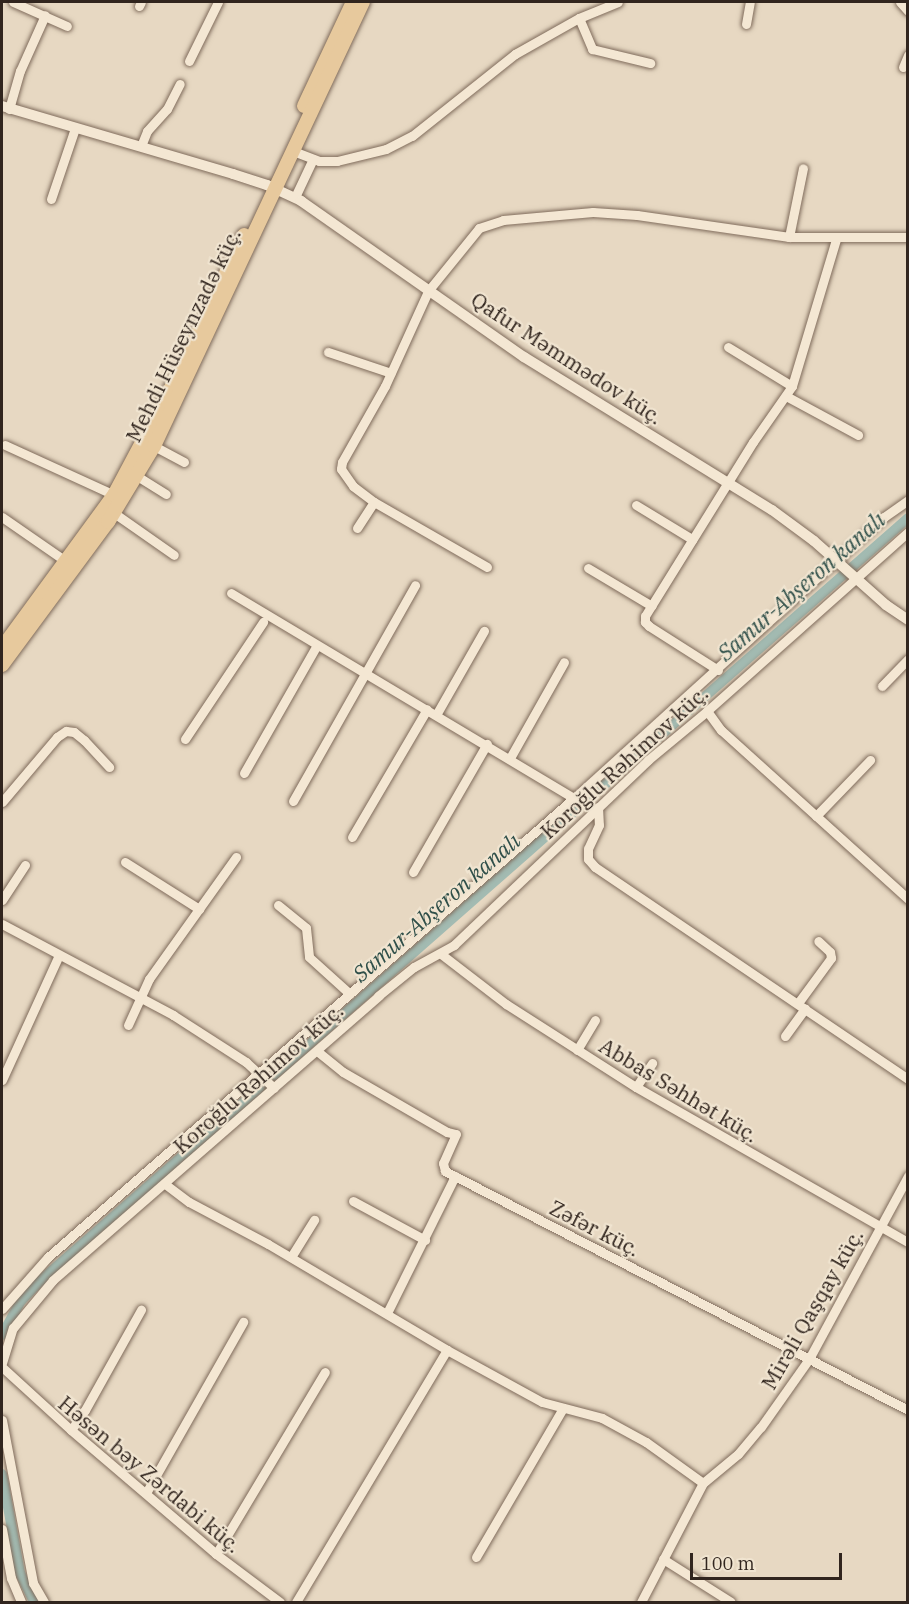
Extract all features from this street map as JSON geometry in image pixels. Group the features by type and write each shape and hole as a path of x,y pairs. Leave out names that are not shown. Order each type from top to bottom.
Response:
{"main road":[{"name":"Mehdi Hüseynzadə küç.","path":"2,665 114,513 154,446 353,2"},
{"name":"Mehdi Hüseynzadə küç.","path":"2,648 114,495 181,369 272,187 293,151 363,2"}],"street":[{"path":"13,2 67,26"},
{"path":"189,61 218,2"},
{"path":"293,151 312,159 348,160 400,142 504,61 579,18 618,2"},
{"path":"746,24 750,2"},
{"path":"900,2 908,11"},
{"path":"5,108 45,15"},
{"path":"579,18 592,49 651,63"},
{"path":"903,67 908,55"},
{"path":"141,146 147,131 167,109 180,84"},
{"name":"Qafur Məmmədov küç.","path":"5,108 141,146 272,187 295,197 524,357 728,482 787,521 857,578"},
{"path":"51,199 75,128"},
{"path":"295,197 312,159"},
{"path":"789,237 803,168"},
{"path":"487,567 374,502 353,486 341,469 391,373 428,291 472,234 488,223 502,220 568,213 612,213 789,237 836,239 908,237"},
{"path":"718,670 649,626 645,622 645,616 728,482 792,386 836,239"},
{"path":"728,347 792,386"},
{"path":"328,352 391,373"},
{"path":"786,396 858,435"},
{"path":"5,445 114,495"},
{"path":"154,446 184,462"},
{"path":"137,476 166,494"},
{"name":"Koroğlu Rəhimov küç.","path":"2,1309 48,1257 574,798 718,670 884,517 908,500"},
{"path":"357,528 374,502"},
{"path":"636,505 692,539"},
{"path":"114,513 174,555"},
{"path":"2,517 67,562"},
{"name":"Koroğlu Rəhimov küç.","path":"2,1363 13,1328 41,1292 414,967 441,954 672,739 707,711 908,532"},
{"path":"588,568 652,606"},
{"path":"857,578 886,605 908,620"},
{"path":"293,801 415,585"},
{"path":"231,593 574,798"},
{"path":"185,739 262,622"},
{"path":"436,715 484,631"},
{"path":"244,773 317,645"},
{"path":"882,686 908,659"},
{"path":"510,758 564,662"},
{"path":"352,837 427,709"},
{"path":"707,711 721,730 908,899"},
{"path":"2,802 57,737 66,731 74,732 84,740 109,767"},
{"path":"413,872 487,744"},
{"path":"816,816 870,760"},
{"path":"598,807 599,825 588,849 588,859 595,867 908,1078"},
{"path":"128,1025 149,979 236,857"},
{"path":"125,862 199,909"},
{"path":"2,900 25,865"},
{"path":"278,905 306,928 309,957 350,994"},
{"path":"2,924 173,1016 259,1073 274,1088"},
{"path":"785,1036 831,958 830,952 818,941"},
{"name":"Abbas Səhhət küç.","path":"441,954 488,992 636,1088 908,1242"},
{"path":"2,1080 59,955"},
{"path":"577,1050 595,1020"},
{"path":"317,1051 343,1072 447,1132 456,1134 443,1163 446,1171 455,1176 387,1313"},
{"path":"636,1088 652,1063"},
{"name":"Zəfər küç.","path":"455,1176 908,1410"},
{"name":"Mirəli Qaşqay küç.","path":"641,1602 703,1483 738,1454 761,1427 809,1359 908,1176"},
{"path":"165,1184 189,1202 291,1257 447,1350 542,1402 562,1410 575,1409 602,1418 646,1442 703,1483"},
{"path":"353,1201 424,1240"},
{"path":"291,1257 314,1220"},
{"path":"71,1430 85,1410 141,1310"},
{"path":"146,1493 243,1322"},
{"path":"296,1602 447,1350"},
{"name":"Həsən bəy Zərdabi küç.","path":"2,1367 71,1430 216,1554 280,1602"},
{"path":"216,1554 325,1372"},
{"path":"476,1557 562,1410"},
{"path":"2,1420 33,1583 44,1602"},
{"path":"2,1529 10,1578 21,1602"},
{"path":"663,1560 731,1602"}],"waterway":[{"name":"Samur-Abşeron kanalı","path":"2,1335 21,1301 41,1280 908,518"},
{"name":"Samur-Abşeron kanalı","path":"2,1474 20,1573 34,1602"}]}
